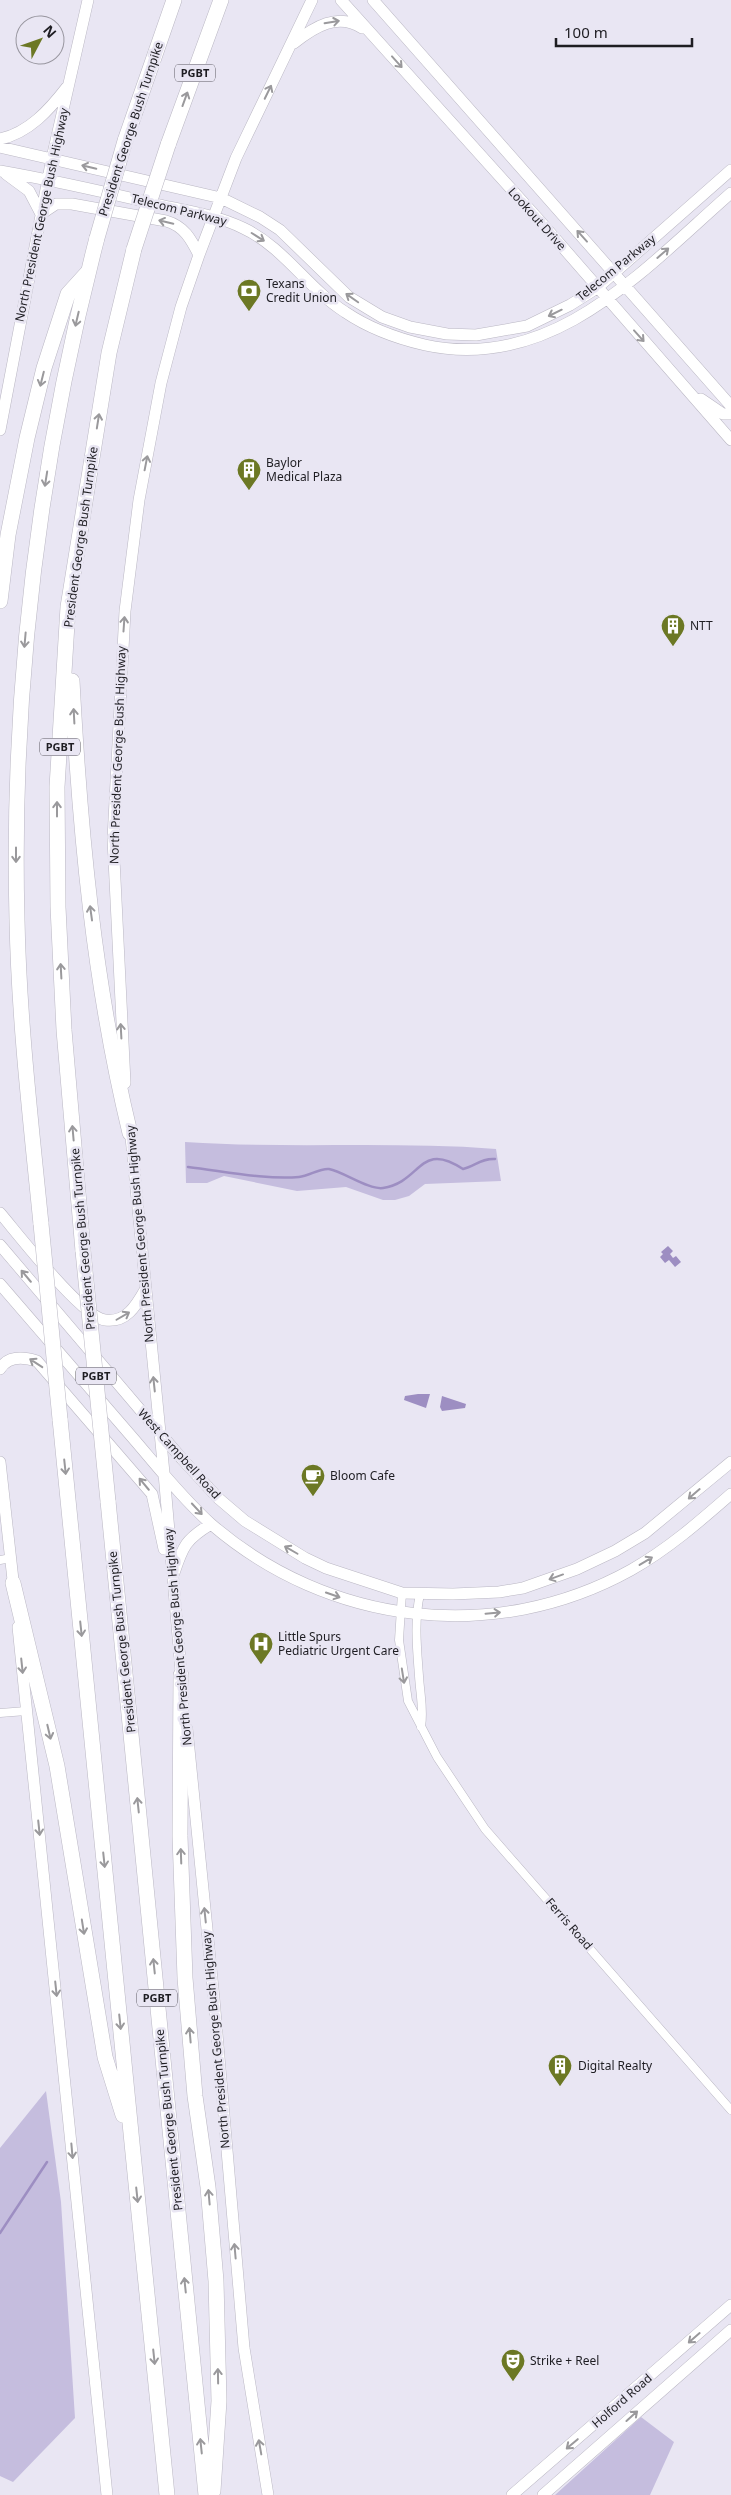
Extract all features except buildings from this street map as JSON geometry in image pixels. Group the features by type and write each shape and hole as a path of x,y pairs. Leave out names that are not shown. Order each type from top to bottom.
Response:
{"highway":[{"name":"President George Bush Turnpike","path":"167,2495 40,1224 19,986 16,889 18,749 27,625 43,493 66,366 97,238 125,141 174,0"},
{"name":"President George Bush Turnpike","path":"206,2495 83,1251 64,1030 58,907 57,787 68,607 109,353 134,249 168,145 221,0"},
{"path":"0,601 8,535 27,438 44,368 68,294 88,272"},
{"path":"68,607 78,794 87,884 115,1071 130,1133"},
{"path":"13,1583 57,1766 105,2057 133,2147"},
{"path":"180,1674 180,1836 185,1978 195,2096 208,2187 216,2281 219,2401 213,2495"}],"main road":[{"name":"North President George Bush Highway","path":"0,430 52,158 88,0"},
{"name":"North President George Bush Highway","path":"268,2495 244,2348 213,1990 180,1674 164,1473 122,1058 113,839 124,611 139,500 161,383 181,307 236,158 312,0"},
{"name":"Lookout Drive","path":"341,0 731,440"},
{"name":"Lookout Drive","path":"373,0 731,406"},
{"path":"291,46 316,27 333,21 352,22 379,42"},
{"path":"0,139 36,121 54,104 70,84"},
{"name":"Telecom Parkway","path":"0,147 221,198 260,217 280,230 349,297 394,322 447,334 476,335 527,326 570,305 596,288 731,170"},
{"path":"0,171 28,191 41,214 56,204 72,204 175,224 192,240 199,255"},
{"name":"Telecom Parkway","path":"0,171 48,179 214,217 260,237 283,254 343,311 390,337 457,351 499,348 527,341 579,318 626,285 731,193"},
{"path":"390,337 394,322"},
{"path":"681,384 714,409 723,414 731,414"},
{"path":"0,1213 76,1302 102,1320 115,1320 126,1316 136,1306 145,1290"},
{"name":"West Campbell Road","path":"0,1245 201,1481 245,1521 281,1544 326,1568 402,1593 499,1592 532,1585 595,1562 646,1533 731,1462"},
{"name":"West Campbell Road","path":"0,1284 164,1473 211,1524 259,1558 308,1585 346,1600 399,1613 416,1614 468,1616 524,1609 591,1588 629,1571 662,1551 731,1494"},
{"path":"0,1369 3,1363 13,1358 21,1357 38,1361 152,1494 172,1580"},
{"path":"0,1462 5,1559 13,1583 107,2495"},
{"path":"172,1580 185,1543 192,1535 211,1524"},
{"name":"Holford Road","path":"512,2495 731,2306"},
{"name":"Holford Road","path":"543,2495 731,2330"}],"street":[{"name":"Ferris Road","path":"402,1593 398,1640 408,1701 458,1790 485,1829 731,2110"},
{"path":"420,1594 416,1614 419,1678 424,1710 421,1727"},
{"path":"0,1713 26,1712"}],"shaded area":[{"path":"185,1142 496,1149 501,1181 425,1184 409,1196 395,1200 383,1200 346,1187 297,1191 224,1176 207,1183 186,1183"},
{"path":"668,1246 673,1251 670,1254 673,1258 676,1256 681,1262 675,1267 669,1260 665,1263 660,1257 663,1254 661,1252"},
{"path":"430,1394 426,1408 404,1400 405,1396"},
{"path":"442,1396 466,1404 465,1408 442,1411 440,1407"},
{"path":"46,2091 61,2202 75,2418 13,2482 0,2476 0,2148"},
{"path":"641,2417 674,2442 650,2495 555,2495"}],"waterway":[{"path":"188,1167 286,1178 299,1177 329,1169 364,1184 383,1188 396,1184 429,1161 437,1159 449,1161 463,1169 486,1160 495,1159"},
{"path":"0,2233 47,2162"}],"place":[{"name":"Texans Credit Union","path":"249,312"},
{"name":"Baylor Medical Plaza","path":"249,491"},
{"name":"NTT","path":"673,647"},
{"name":"Bloom Cafe","path":"313,1497"},
{"name":"Little Spurs Pediatric Urgent Care","path":"261,1665"},
{"name":"Digital Realty","path":"560,2087"},
{"name":"Strike + Reel","path":"513,2382"}]}
